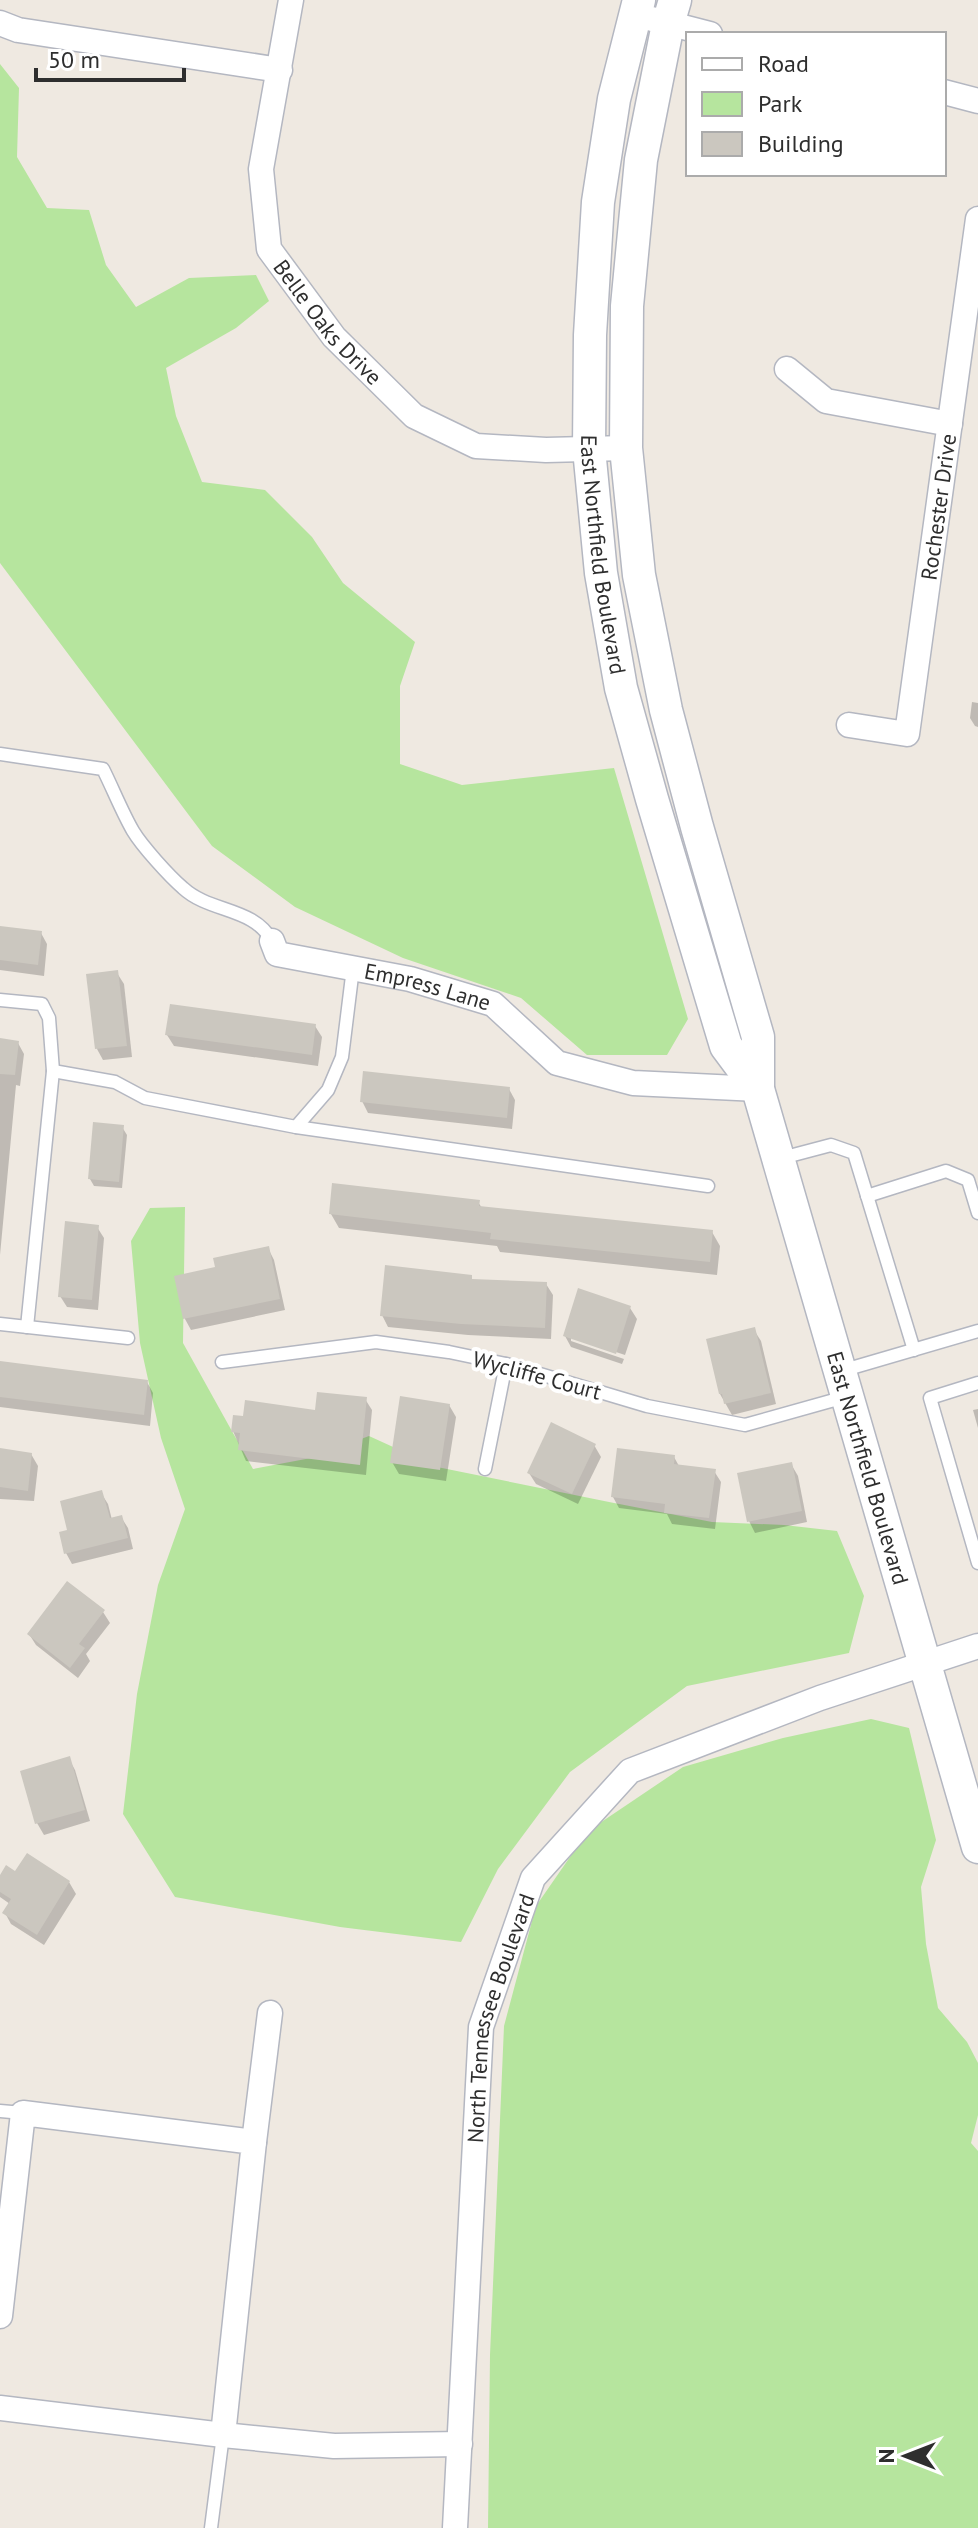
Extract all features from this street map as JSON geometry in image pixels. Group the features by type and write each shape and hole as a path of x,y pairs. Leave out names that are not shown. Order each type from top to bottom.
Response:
{"main road":[{"name":"East Northfield Boulevard","path":"636,7 614,99 598,202 590,335 589,449 601,573 621,688 726,1046 758,1089"},
{"name":"East Northfield Boulevard","path":"672,12 641,160 627,306 626,448 639,575 666,710 758,1037 758,1089 978,1847"}],"street":[{"name":"Belle Oaks Drive","path":"291,0 261,169 269,249 334,337 414,416 476,446 546,450 626,448"},
{"path":"636,7 672,12 707,32"},
{"path":"0,23 18,30 280,70"},
{"path":"946,93 978,101"},
{"name":"Rochester Drive","path":"849,725 907,734 978,219"},
{"path":"787,369 826,401 950,424"},
{"name":"Empress Lane","path":"272,941 277,954 410,979 493,1004 557,1063 633,1083 758,1089"},
{"name":"North Tennessee Boulevard","path":"455,2528 481,2027 533,1878 630,1771 820,1698 978,1646"},
{"path":"223,2435 270,2013"},
{"path":"0,2316 12,2112 254,2142"},
{"path":"0,2408 334,2446 460,2444"}],"lane":[{"path":"0,754 103,769 134,833 184,890 216,907 246,915 265,928 272,941"},
{"path":"296,1127 328,1090 342,1057 353,968"},
{"path":"0,1000 42,1004 49,1018 53,1071 27,1327"},
{"path":"53,1071 115,1082 145,1098 296,1127 708,1186"},
{"path":"778,1159 831,1145 854,1153 914,1350"},
{"path":"867,1196 946,1171 968,1180 978,1213"},
{"path":"0,1324 128,1338"},
{"name":"Wycliffe Court","path":"222,1362 376,1342 506,1364 647,1406 745,1425 845,1384 914,1350 978,1331"},
{"path":"485,1469 506,1364"},
{"path":"978,1383 930,1398 978,1563"},
{"path":"211,2528 223,2435"}],"green space":[{"path":"0,64 19,88 17,157 47,208 89,210 106,265 136,307 189,278 256,275 269,301 236,328 166,368 176,416 202,482 265,490 312,537 343,583 415,642 400,686 400,764 462,785 614,768 688,1019 667,1055 587,1055 521,998 403,958 295,907 212,846 0,563"},
{"path":"185,1207 183,1343 253,1469 311,1458 369,1436 437,1467 614,1503 712,1522 837,1531 864,1596 849,1653 687,1686 570,1772 498,1869 461,1942 340,1927 175,1897 123,1814 137,1694 158,1585 185,1509 161,1438 140,1343 131,1241 150,1208"},
{"path":"871,1719 909,1728 936,1840 921,1887 926,1944 938,2008 967,2042 978,2063 978,2115 971,2143 978,2151 978,2528 488,2528 490,2355 504,2026 536,1906 588,1831 683,1767 783,1738"}],"building":[{"path":"0,926 42,931 38,965 0,960"},
{"path":"118,970 127,1046 95,1049 86,974"},
{"path":"170,1004 316,1024 312,1055 165,1035"},
{"path":"0,1038 19,1041 15,1075 0,1074"},
{"path":"363,1071 510,1087 507,1118 360,1102"},
{"path":"93,1122 124,1125 119,1182 88,1179"},
{"path":"332,1183 480,1200 479,1206 713,1230 710,1262 490,1239 491,1233 329,1214"},
{"path":"65,1221 99,1225 92,1300 58,1297"},
{"path":"269,1246 280,1299 183,1319 174,1276 215,1267 213,1258"},
{"path":"385,1265 472,1275 472,1279 547,1282 545,1328 380,1316"},
{"path":"578,1288 631,1306 616,1354 563,1336"},
{"path":"755,1327 771,1393 724,1404 706,1339"},
{"path":"0,1361 148,1380 144,1415 0,1397"},
{"path":"317,1392 367,1397 360,1465 238,1450 240,1433 231,1432 233,1415 243,1416 245,1400 315,1410"},
{"path":"400,1396 450,1404 440,1470 390,1463"},
{"path":"551,1422 596,1444 572,1494 527,1473"},
{"path":"0,1448 32,1453 28,1491 0,1487"},
{"path":"617,1448 675,1455 674,1464 716,1469 709,1518 664,1513 665,1504 611,1497"},
{"path":"792,1462 802,1511 747,1522 737,1473"},
{"path":"102,1490 110,1518 122,1515 128,1538 64,1554 59,1532 67,1530 60,1501"},
{"path":"67,1581 105,1610 79,1644 85,1648 70,1668 27,1634"},
{"path":"70,1756 85,1810 35,1824 20,1771"},
{"path":"27,1853 70,1881 37,1935 2,1913 11,1899 0,1892 0,1875 6,1865 15,1871"}]}
